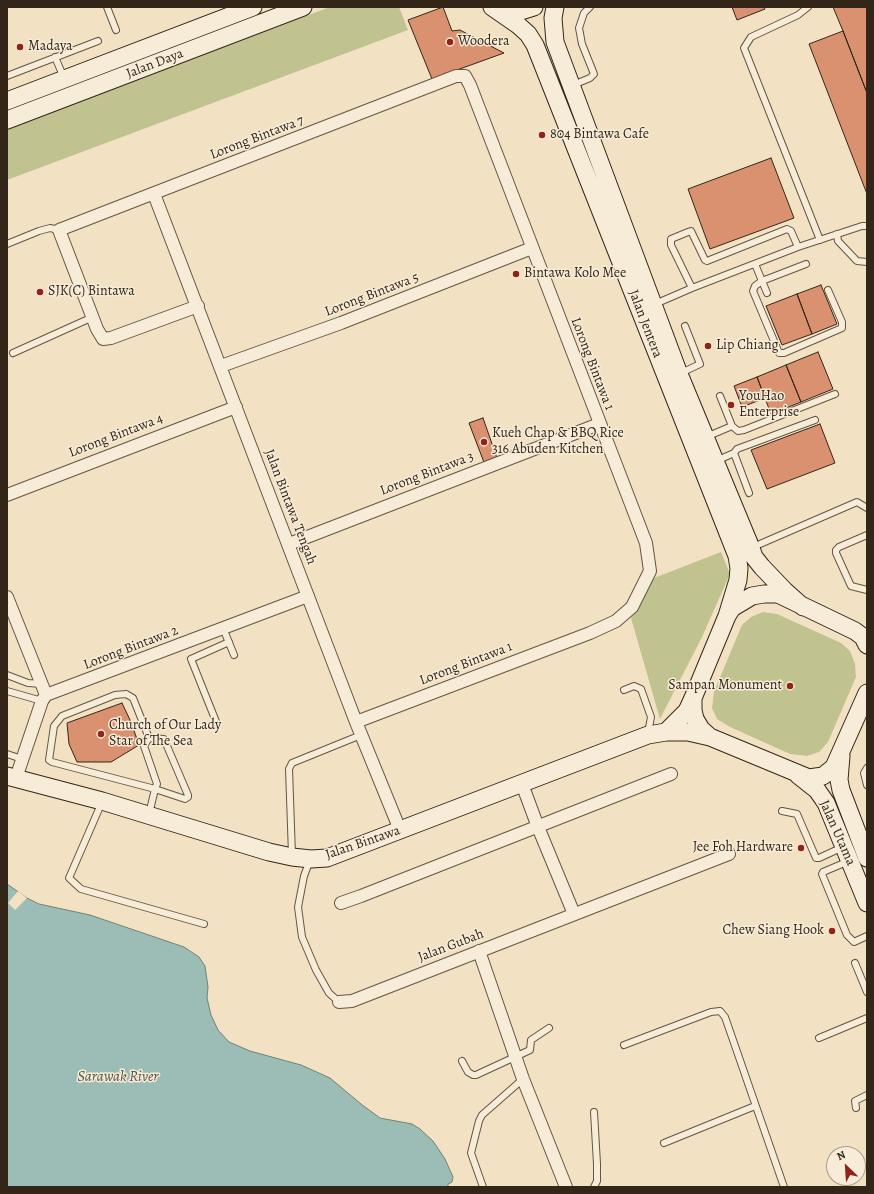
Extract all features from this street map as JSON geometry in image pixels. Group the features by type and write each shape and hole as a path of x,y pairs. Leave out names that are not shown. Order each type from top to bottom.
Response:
{"street":[{"name":"Jalan Daya","path":"7,101 254,7"},
{"name":"Jalan Daya","path":"7,120 303,7"},
{"path":"491,7 508,12 518,12 534,7"},
{"name":"Jalan Jentera","path":"491,7 523,29 535,45 737,556 739,568 738,580 727,616 687,711 666,732"},
{"name":"Jalan Jentera","path":"554,7 553,18 555,42 679,374 716,461 754,557 784,590 803,607"},
{"path":"200,27 208,32 217,34 236,33"},
{"name":"Lorong Bintawa 7","path":"59,230 456,76 465,76"},
{"name":"Lorong Bintawa 1","path":"356,722 590,633 616,621 632,607 650,571 646,543 599,424 473,92 465,76"},
{"name":"Jalan Bintawa Tengah","path":"154,194 361,735 400,830"},
{"path":"59,230 93,318 103,339 111,338 198,306"},
{"name":"Lorong Bintawa 5","path":"221,366 349,320 532,248"},
{"name":"Lorong Bintawa 4","path":"7,495 236,407"},
{"name":"Lorong Bintawa 3","path":"289,544 599,424"},
{"path":"727,616 732,608 752,596 778,594 803,607 861,632 867,645"},
{"name":"Lorong Bintawa 2","path":"44,698 308,596"},
{"path":"8,600 42,684 44,698 22,759 11,777"},
{"path":"795,772 809,778 823,776 834,767 867,693"},
{"path":"693,698 695,719 701,730 710,737"},
{"name":"Jalan Bintawa","path":"11,777 102,801 269,852 310,859 327,858 648,735 666,732 688,732 710,737 795,772"},
{"name":"Jalan Utama","path":"841,752 839,780 858,850 867,903"},
{"name":"Jalan Utama","path":"795,772 817,790 858,850"},
{"path":"341,902 361,896 671,774"},
{"path":"522,784 574,914"},
{"name":"Jalan Gubah","path":"339,1002 352,1001 729,854"},
{"path":"479,951 523,1079 566,1187"}],"lane":[{"path":"107,7 116,30"},
{"path":"572,86 590,78 594,74 582,44 578,28 584,13 590,7"},
{"path":"808,7 798,15 751,37 744,48 820,240"},
{"path":"7,76 98,41"},
{"path":"55,57 65,79"},
{"path":"654,305 692,288 798,247 862,226 867,226"},
{"path":"7,244 50,228 59,230"},
{"path":"692,288 671,245 671,239 688,232 691,231 705,260 707,261 787,230 791,231 798,247"},
{"path":"837,234 838,241 857,261 867,262"},
{"path":"755,264 767,293"},
{"path":"806,264 762,281 755,286 753,291 779,353 784,353 842,328 842,322 828,290"},
{"path":"13,353 93,318"},
{"path":"679,374 700,364 685,326"},
{"path":"720,396 732,426 738,431 744,430 835,394"},
{"path":"716,461 734,454 737,449 815,420"},
{"path":"706,437 732,426"},
{"path":"734,454 749,493"},
{"path":"760,544 858,502 867,508"},
{"path":"867,535 839,547 836,550 836,553 850,586 867,590"},
{"path":"223,628 234,655"},
{"path":"217,724 191,659 229,642"},
{"path":"7,675 28,683 42,684"},
{"path":"624,690 634,686 641,689 651,717 648,735"},
{"path":"7,691 44,698"},
{"path":"126,694 133,698 149,738 164,739 188,795 185,799 49,760 54,726 62,716 115,695 126,694"},
{"path":"292,857 289,769 292,763 361,735"},
{"path":"149,738 144,746 157,784 149,815"},
{"path":"7,754 22,759"},
{"path":"867,768 864,773 867,785"},
{"path":"102,801 69,878 81,890 204,924"},
{"path":"782,811 797,814 816,858 858,850"},
{"path":"858,850 822,872 822,874 846,935 854,942 867,936"},
{"path":"310,859 304,876 298,907 302,937 316,970 329,993 339,1002"},
{"path":"855,963 867,992"},
{"path":"624,1045 711,1012 720,1011 725,1017 784,1187"},
{"path":"819,1038 867,1018"},
{"path":"462,1060 468,1072 476,1075 530,1050 531,1040 549,1028"},
{"path":"483,1187 471,1153 482,1115 523,1079"},
{"path":"856,1108 856,1100 867,1095"},
{"path":"664,1143 755,1106"},
{"path":"594,1112 597,1181 594,1187"}],"green space":[{"path":"330,7 399,7 408,30 7,180 7,129"},
{"path":"721,552 730,574 702,637 660,719 631,618 654,578"},
{"path":"763,612 777,614 841,643 850,651 855,664 856,677 828,742 819,752 807,756 790,754 730,727 717,719 712,708 714,692 742,625 751,617"}],"water":[{"name":"Sarawak River","path":"7,884 27,898 39,904 90,915 184,947 199,957 205,966 208,987 207,998 211,1015 218,1030 229,1042 250,1051 301,1065 330,1078 380,1118 412,1124 420,1129 433,1141 445,1159 453,1177 452,1182 448,1184 448,1187 7,1187"}],"pier":[{"path":"18,891 27,898 15,910 8,903"}],"building":[{"name":"Woodera","path":"443,7 452,31 460,30 504,53 432,79 408,20"},
{"path":"732,7 764,7 765,9 737,20"},
{"path":"833,7 867,7 867,93 843,31"},
{"path":"843,31 867,93 867,194 809,44"},
{"path":"771,158 794,218 710,249 688,189"},
{"path":"821,285 837,324 812,334 797,294"},
{"path":"797,294 812,334 782,345 766,306"},
{"path":"818,352 833,389 801,402 786,365"},
{"path":"786,365 801,402 771,414 757,377"},
{"path":"757,377 765,398 742,407 734,386"},
{"name":"Kueh Chap & BBQ Rice 316 Abuden Kitchen","path":"483,418 498,461 485,465 469,423"},
{"path":"820,424 835,463 767,489 751,450"},
{"name":"Church of Our Lady Star of The Sea","path":"122,703 131,722 139,745 111,762 77,762 69,744 67,723"}],"place":[{"name":"Woodera","path":"450,42"},
{"name":"Madaya","path":"20,47"},
{"name":"804 Bintawa Cafe","path":"542,135"},
{"name":"Bintawa Kolo Mee","path":"516,274"},
{"name":"SJK(C) Bintawa","path":"40,292"},
{"name":"Lip Chiang","path":"708,346"},
{"name":"YouHao Enterprise","path":"731,405"},
{"name":"Kueh Chap & BBQ Rice 316 Abuden Kitchen","path":"484,442"},
{"name":"Sampan Monument","path":"790,686"},
{"name":"Church of Our Lady Star of The Sea","path":"101,734"},
{"name":"Jee Foh Hardware","path":"801,848"},
{"name":"Chew Siang Hook","path":"832,931"}]}
